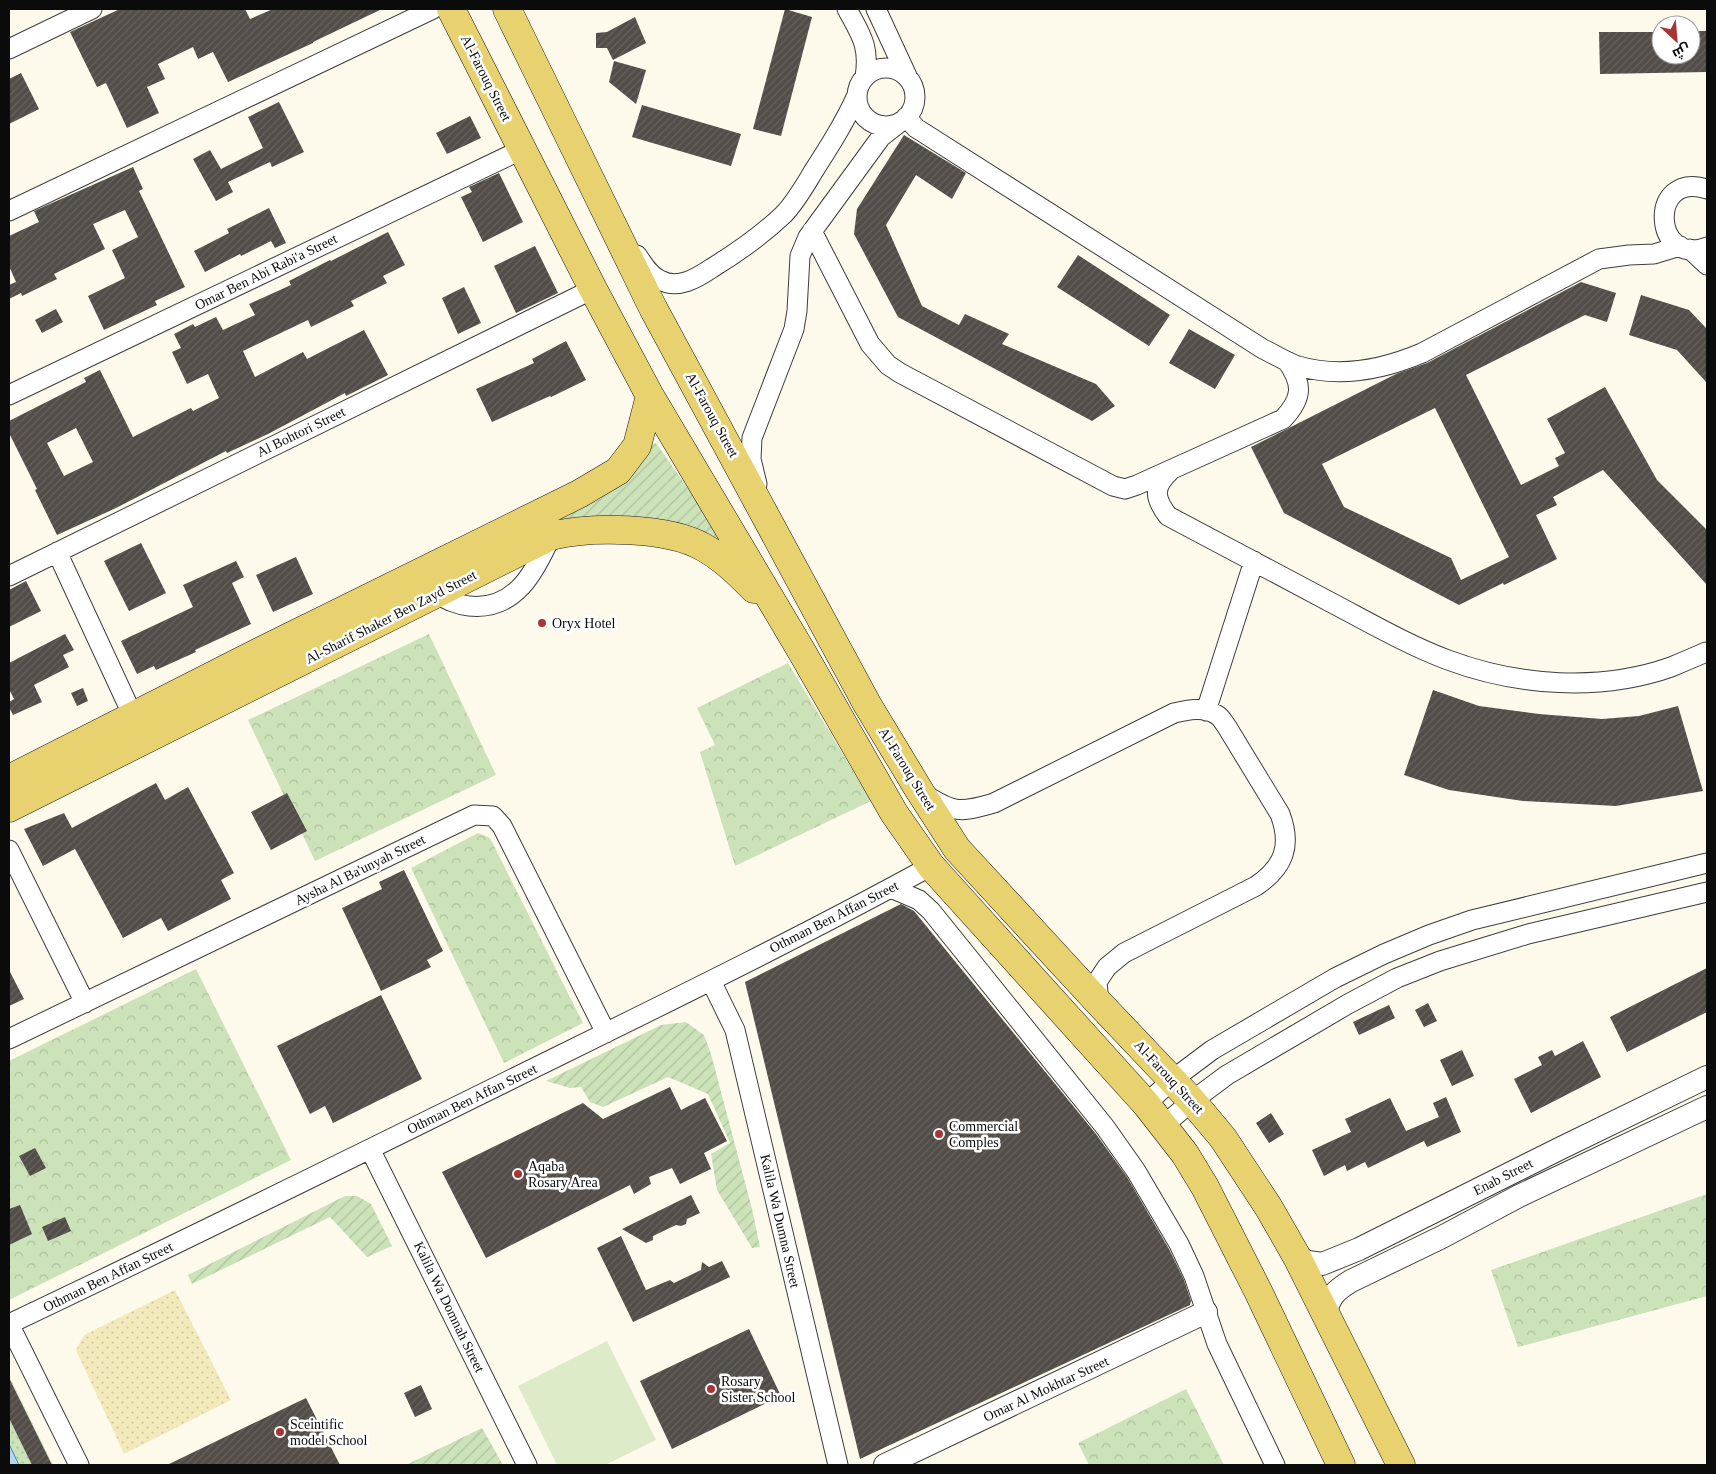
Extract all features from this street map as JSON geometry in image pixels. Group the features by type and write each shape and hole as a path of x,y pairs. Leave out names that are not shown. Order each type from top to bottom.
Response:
{"main road":[{"name":"Al-Farouq Street","path":"451,9 593,289 650,396 894,813 931,866 1146,1104 1185,1154 1225,1225 1341,1465"},
{"name":"Al-Farouq Street","path":"507,9 654,308 867,704 919,790 957,849 1192,1101 1223,1138 1269,1208 1297,1257 1401,1465"},
{"name":"Al-Sharif Shaker Ben Zayd Street","path":"9,779 261,651 579,494 618,471 637,446 650,396"},
{"name":"Al-Sharif Shaker Ben Zayd Street","path":"9,808 551,536 596,530 652,533 690,541 720,557 774,606"},
{"path":"261,651 275,675"}],"street":[{"path":"9,49 92,9"},
{"path":"9,211 433,9"},
{"path":"605,210 649,272 660,280 671,284 681,284 694,279 746,247 784,214 795,201 847,117 857,96 867,62 866,49 847,9"},
{"path":"769,521 751,459 752,438 794,329 798,311 800,256 812,231 881,137 903,120 912,110 915,101 915,92 912,84 876,9"},
{"path":"864,77 872,71 881,68 890,68 907,76"},
{"path":"857,96 858,105 870,121 879,125 889,126 903,120"},
{"path":"903,120 1263,348 1296,365 1327,372 1355,371 1388,366 1422,353 1599,259 1629,254 1654,254 1692,247"},
{"name":"Omar Ben Abi Rabi'a Street","path":"9,395 523,150"},
{"path":"1707,188 1686,187 1677,192 1669,199 1664,209 1663,220 1665,230 1671,239 1692,247 1707,265"},
{"path":"812,231 870,344 888,365 1113,486 1125,488 1137,485 1283,419 1298,399 1296,374 1287,360"},
{"name":"Al Bohtori Street","path":"9,576 593,289"},
{"path":"1170,470 1161,479 1157,487 1159,505 1168,516 1402,640 1448,660 1516,678 1551,683 1592,682 1633,676 1670,667 1706,652"},
{"path":"436,594 468,606 483,607 499,602 517,592 532,576 551,536"},
{"path":"56,552 133,716"},
{"path":"1206,710 1254,561"},
{"path":"919,790 939,803 956,810 974,809 994,803 1174,713 1190,709 1206,710 1217,714 1227,727 1280,814 1284,825 1284,851 1270,876 1256,886 1124,953 1107,967 1097,982 1099,1003"},
{"name":"Aysha Al Ba'unyah Street","path":"9,1039 474,815 493,816 502,826 606,1033"},
{"path":"9,850 85,1003"},
{"path":"1146,1104 1172,1080 1212,1050 1335,978 1384,954 1472,920 1707,863"},
{"name":"Othman Ben Affan Street","path":"9,1324 711,981 931,866"},
{"path":"891,888 919,900 931,912 1121,1148 1179,1244 1194,1276 1217,1344 1275,1465"},
{"path":"1163,1126 1226,1075 1348,1004 1397,978 1440,961 1528,934 1707,892"},
{"name":"Kalila Wa Dumna Street","path":"711,981 735,1030 838,1465"},
{"name":"Enab Street","path":"1297,1257 1308,1262 1322,1264 1359,1249 1707,1077"},
{"name":"Enab Street","path":"1326,1315 1327,1304 1331,1296 1351,1281 1442,1237 1519,1196 1707,1107"},
{"name":"Kalila Wa Domnah Street","path":"370,1149 527,1465"},
{"name":"Omar Al Mokhtar Street","path":"886,1465 1206,1312"},
{"path":"9,1324 78,1465"}],"green space":[{"path":"656,443 729,547 707,533 656,523 557,528 554,520 600,499 625,482 651,445"},
{"path":"429,634 496,775 315,861 248,720"},
{"path":"788,663 871,801 735,866 700,752 715,745 697,708"},
{"path":"478,833 490,838 583,1023 504,1063 411,868"},
{"path":"196,969 291,1160 9,1300 9,1061"},
{"path":"686,1022 704,1035 711,1054 752,1209 760,1247 752,1248 717,1190 711,1154 730,1143 708,1094 668,1077 603,1107 590,1102 581,1087 570,1088 546,1081 661,1025"},
{"path":"1707,1194 1707,1296 1518,1347 1491,1270"},
{"path":"345,1196 357,1196 371,1204 392,1246 367,1257 330,1217 192,1284 188,1275"},
{"path":"607,1341 656,1440 605,1465 557,1465 518,1386"},
{"path":"10,1378 53,1465 9,1465"},
{"path":"1186,1389 1224,1465 1089,1465 1078,1443"},
{"path":"482,1428 503,1465 406,1465"}],"sand":[{"path":"175,1290 231,1400 124,1454 76,1350 84,1335"}],"water":[{"path":"9,1444 19,1465 9,1465"}],"building":[{"path":"120,9 245,9 250,19 273,9 382,9 228,82 213,52 198,59 193,47 158,64 165,79 147,87 159,113 127,128 106,83 97,87 70,32"},
{"path":"785,9 812,17 781,136 753,129"},
{"path":"635,17 646,43 613,60 607,48 596,48 596,33 607,32"},
{"path":"1701,31 1707,31 1707,72 1600,74 1599,32 1651,32 1651,65 1701,65"},
{"path":"614,61 646,70 636,104 609,82"},
{"path":"21,73 39,109 9,124 9,79"},
{"path":"279,102 304,152 272,167 270,162 228,182 233,192 216,201 193,159 210,150 221,169 263,148 248,117"},
{"path":"642,105 741,134 731,166 632,137"},
{"path":"470,116 481,138 447,154 436,133"},
{"path":"904,135 966,173 952,199 916,175 886,225 922,306 959,325 965,314 1009,334 1002,344 1096,384 1115,406 1092,421 898,317 854,234 857,209"},
{"path":"133,167 143,189 139,191 185,287 155,301 157,305 104,330 88,296 125,278 112,250 138,237 125,210 93,224 105,249 54,274 57,279 22,296 21,293 9,299 9,285 16,282 9,266 9,236 39,222 34,211"},
{"path":"499,173 523,222 483,242 461,197 472,192 469,187"},
{"path":"269,208 286,243 275,248 271,241 205,272 194,251 229,233 227,229"},
{"path":"388,232 405,265 383,276 387,283 351,301 354,306 311,327 308,320 243,351 255,377 303,352 307,359 364,330 388,375 346,396 345,393 268,434 227,453 226,451 116,508 57,535 9,433 9,421 86,382 84,378 100,370 133,437 191,408 193,411 219,398 208,374 187,384 172,352 181,348 174,334 193,324 195,327 216,317 223,330 255,315 249,304 291,285 289,281","holes":["76,428 93,462 64,476 47,443"]},
{"path":"535,246 558,293 516,313 494,266"},
{"path":"1078,255 1170,315 1149,346 1057,287"},
{"path":"1581,282 1616,293 1607,322 1585,315 1466,375 1521,485 1559,466 1555,458 1565,453 1547,419 1605,387 1657,480 1707,530 1707,585 1603,470 1553,497 1557,505 1536,515 1557,559 1459,605 1284,513 1251,447 1396,374 1427,363","holes":["1435,408 1509,557 1461,580 1451,558 1344,507 1322,464"]},
{"path":"464,287 481,323 458,334 442,298"},
{"path":"1641,295 1689,310 1707,329 1707,383 1677,350 1629,335"},
{"path":"56,309 63,322 42,333 35,320"},
{"path":"1189,329 1235,355 1215,389 1169,363"},
{"path":"566,341 586,380 492,422 476,389 534,363 532,359"},
{"path":"141,543 166,593 129,611 104,561"},
{"path":"296,557 313,594 273,612 256,575"},
{"path":"236,561 244,577 232,583 251,624 156,670 154,666 137,674 121,641 193,607 183,585"},
{"path":"26,581 41,611 9,627 9,590"},
{"path":"65,634 74,650 63,655 69,667 34,685 42,702 13,715 9,707 9,702 14,699 9,689 9,663"},
{"path":"83,688 88,701 77,706 71,693"},
{"path":"1433,690 1479,706 1539,714 1602,719 1639,716 1678,706 1703,791 1616,806 1523,801 1449,790 1404,775"},
{"path":"156,783 165,800 188,787 234,873 221,880 231,899 168,931 161,918 123,938 75,849 43,866 24,829 64,813 72,828"},
{"path":"287,793 307,831 271,850 251,812"},
{"path":"404,870 443,951 427,960 431,967 381,991 342,908 382,889 379,882"},
{"name":"Commercial Comples","path":"901,904 914,911 1096,1134 1127,1177 1169,1249 1184,1280 1191,1301 1190,1305 860,1459 745,982"},
{"path":"1707,968 1707,1012 1627,1052 1610,1017"},
{"path":"9,970 24,999 9,1006"},
{"path":"381,995 422,1079 333,1123 325,1106 310,1114 277,1046"},
{"path":"1428,1003 1437,1021 1424,1027 1415,1010"},
{"path":"1389,1005 1395,1018 1359,1035 1353,1022"},
{"path":"1583,1041 1601,1077 1531,1113 1514,1079 1542,1065 1538,1057 1552,1050 1555,1056"},
{"path":"1462,1050 1474,1076 1452,1086 1440,1060"},
{"name":"Aqaba Rosary Area","path":"670,1087 681,1110 705,1098 727,1141 704,1153 711,1169 680,1184 672,1168 649,1177 651,1184 634,1194 630,1185 486,1258 442,1172 583,1103 603,1119"},
{"path":"1446,1097 1461,1132 1427,1147 1424,1141 1368,1168 1365,1162 1347,1171 1345,1165 1324,1176 1312,1150 1351,1132 1345,1119 1390,1098 1406,1131 1439,1117 1433,1103"},
{"path":"1271,1113 1284,1134 1269,1143 1256,1123"},
{"path":"35,1148 46,1168 30,1176 19,1156"},
{"path":"691,1195 700,1213 687,1219 686,1224 676,1225 653,1236 653,1240 646,1243 622,1229"},
{"path":"20,1205 32,1234 9,1245 9,1209"},
{"path":"65,1217 71,1231 48,1241 42,1227"},
{"path":"621,1236 646,1290 670,1280 674,1283 701,1270 702,1262 709,1267 722,1261 730,1277 633,1322 597,1248"},
{"name":"Rosary Sister School","path":"749,1329 781,1396 672,1449 640,1381"},
{"path":"9,1378 52,1465 32,1465 9,1418"},
{"path":"421,1385 432,1409 415,1417 404,1393"},
{"name":"Sceintific model School","path":"306,1398 340,1465 167,1465"}],"place":[{"name":"Oryx Hotel","path":"542,623"},
{"name":"Commercial Comples","path":"939,1134"},
{"name":"Aqaba Rosary Area","path":"518,1174"},
{"name":"Rosary Sister School","path":"711,1389"},
{"name":"Sceintific model School","path":"280,1432"}]}
